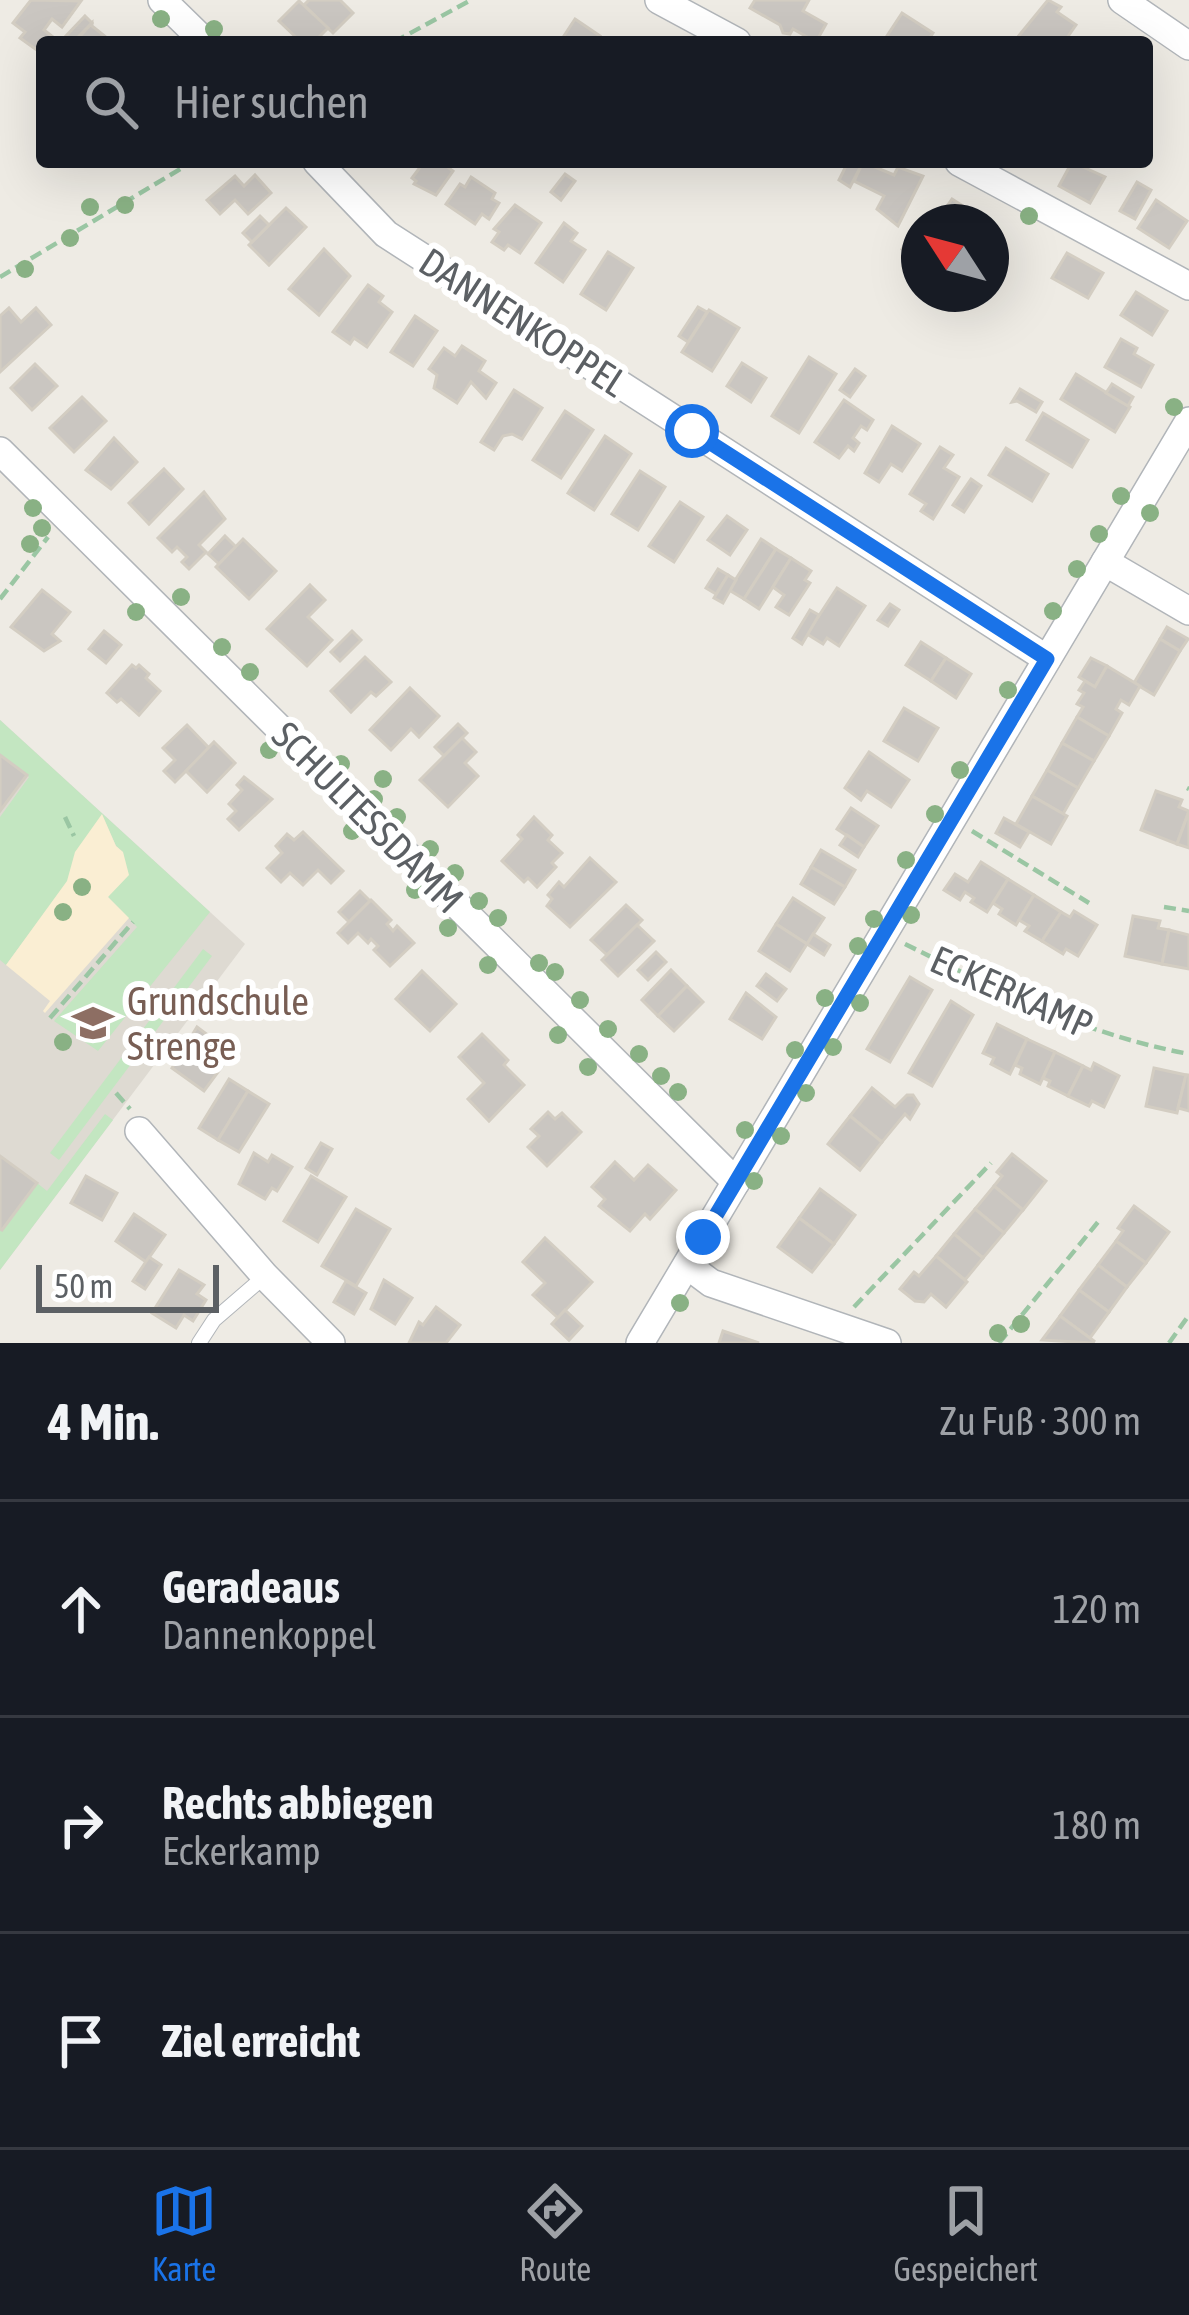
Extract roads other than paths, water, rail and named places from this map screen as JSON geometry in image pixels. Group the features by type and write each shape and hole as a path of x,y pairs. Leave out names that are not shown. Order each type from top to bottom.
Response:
{"street":[{"path":"162,0 199,36"},
{"path":"659,0 726,36"},
{"path":"1122,0 1189,46"},
{"name":"DANNENKOPPEL","path":"322,168 386,234 1047,659"},
{"path":"970,168 1189,286"},
{"name":"ECKERKAMP","path":"640,1343 1189,421"},
{"name":"SCHULTESSDAMM","path":"0,451 736,1182"},
{"path":"1105,562 1189,611"},
{"path":"139,1131 265,1276 331,1343"},
{"path":"686,1264 711,1283 887,1343"}],"lane":[{"path":"199,1343 214,1320 265,1276"}],"place":[{"name":"Grundschule Strenge","path":"93,1023"}]}
